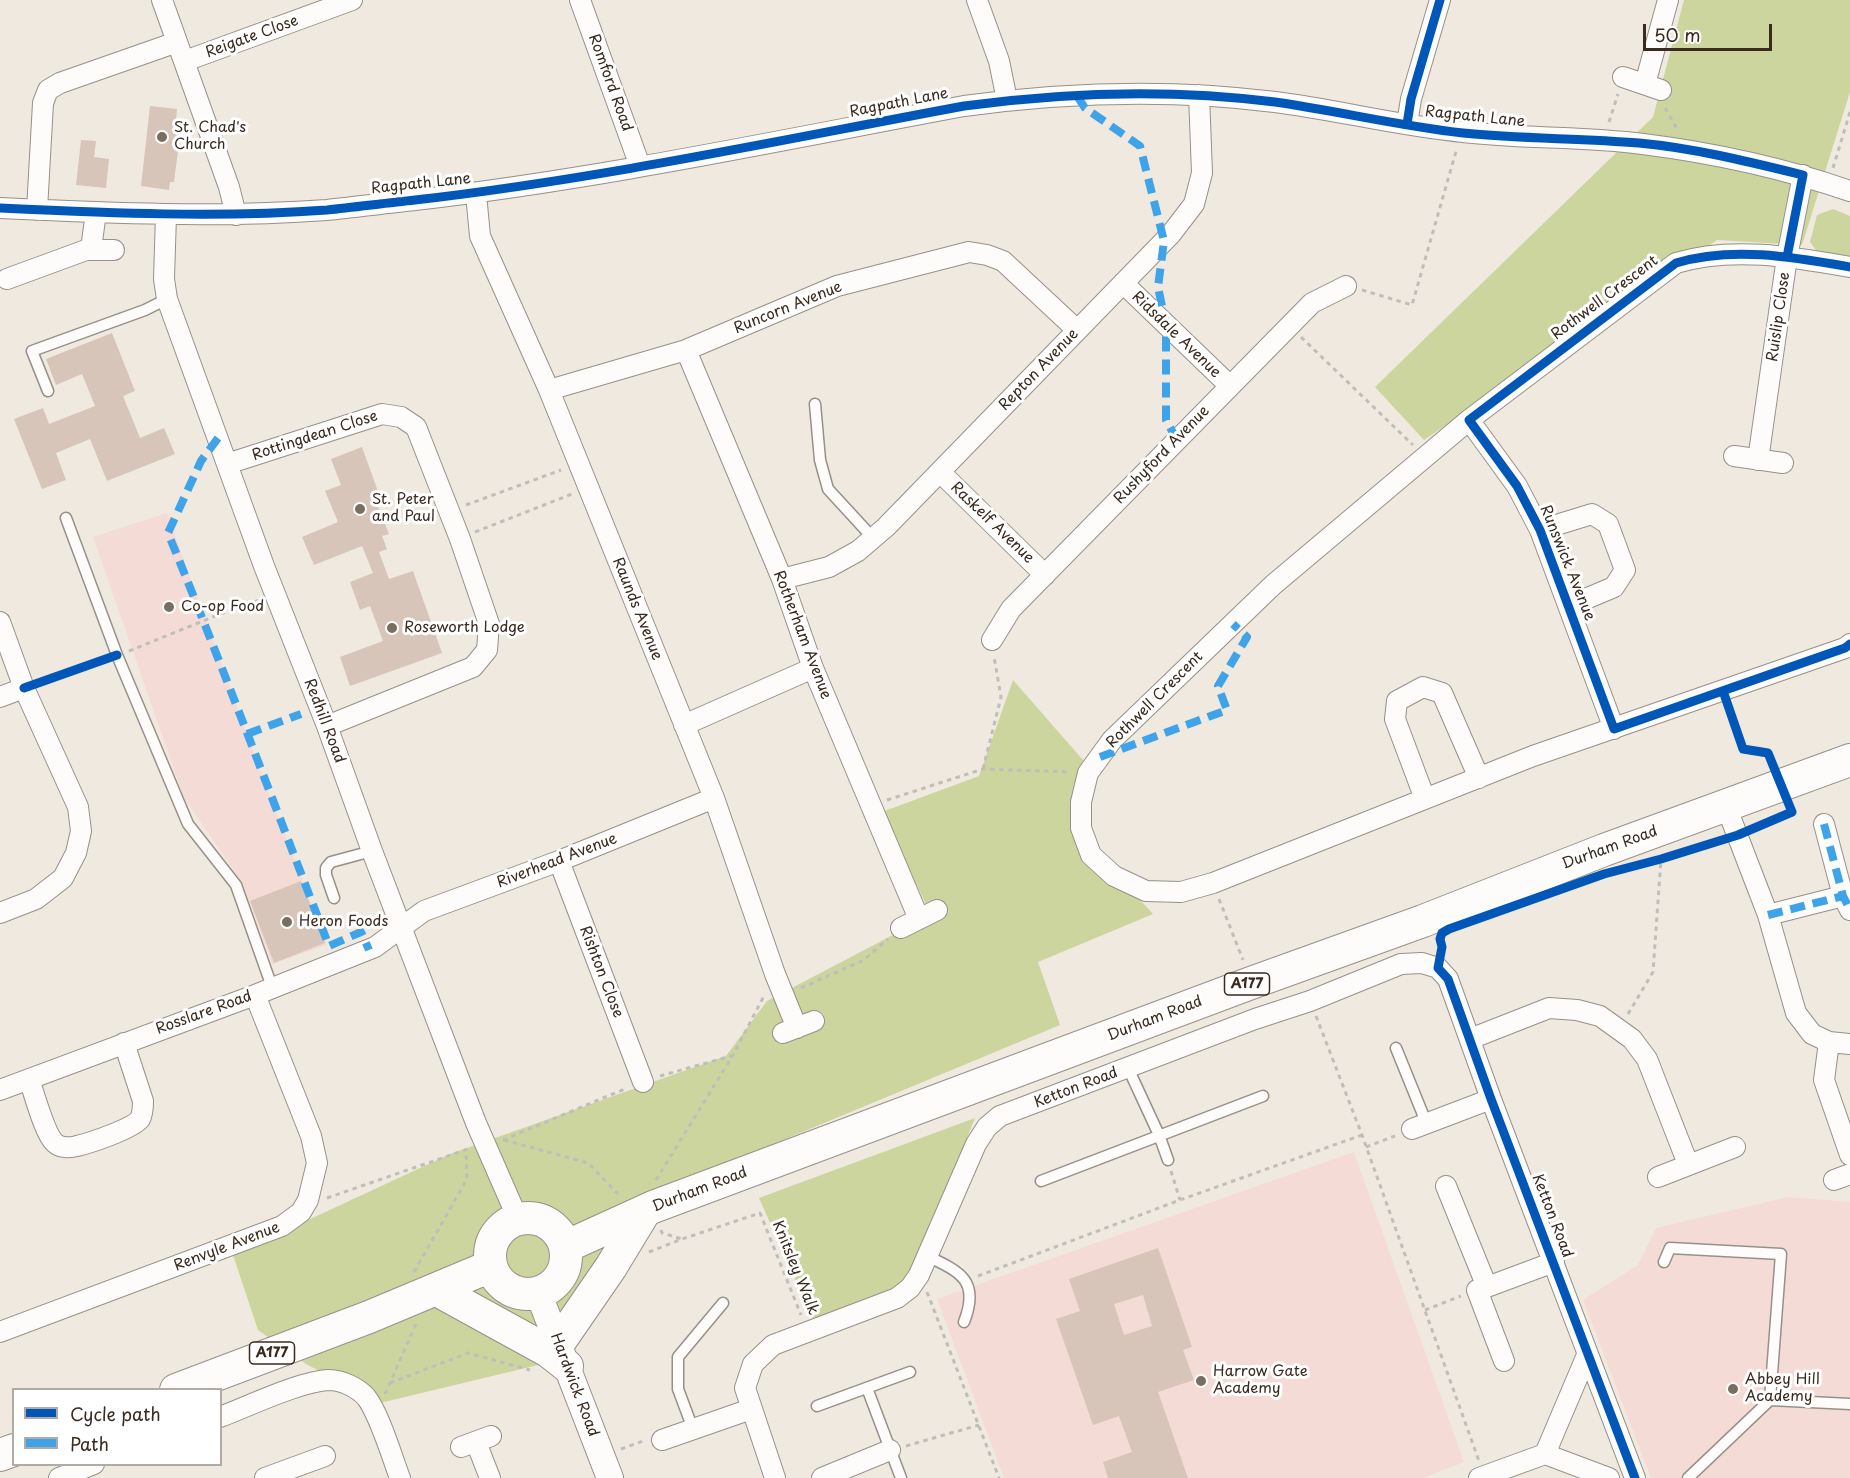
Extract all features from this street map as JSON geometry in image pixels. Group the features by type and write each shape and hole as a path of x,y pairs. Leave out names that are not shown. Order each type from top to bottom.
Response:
{"main road":[{"name":"Durham Road","path":"565,1247 642,1204 1423,921 1604,850 1850,760"},
{"path":"437,1290 548,1351 563,1355 642,1204"},
{"path":"529,1217 550,1225 559,1234 565,1247 564,1268 550,1287 538,1292 526,1294 514,1291 502,1284 491,1266 489,1254 492,1240 501,1228 518,1219 529,1217"},
{"name":"A177","path":"179,1388 359,1321 491,1266"}],"street":[{"path":"162,0 229,187 236,215"},
{"name":"Reigate Close","path":"185,61 352,0"},
{"name":"Romford Road","path":"580,0 640,166"},
{"path":"977,0 999,62 1007,100"},
{"path":"1407,124 1411,99 1440,0"},
{"path":"1623,77 1653,87 1668,0"},
{"path":"37,210 43,103 48,90 60,83 177,42"},
{"name":"Ragpath Lane","path":"0,208 166,215 236,215 330,210 476,194 964,106 1007,100 1137,93 1199,95 1275,102 1462,132 1642,144 1761,165 1850,191"},
{"name":"Repton Avenue","path":"782,579 829,567 858,551 873,538 1171,234 1194,204 1202,173 1199,95"},
{"name":"Ruislip Close","path":"1758,460 1787,257 1803,176"},
{"name":"Raunds Avenue","path":"476,194 480,236 549,390 714,798 775,974 798,1027"},
{"path":"91,249 96,212"},
{"name":"Redhill Road","path":"166,215 164,279 167,298 372,851 494,1142 518,1219"},
{"path":"7,279 91,249 114,250"},
{"name":"Runcorn Avenue","path":"549,390 686,351 837,286 969,252 1003,261 1077,330"},
{"name":"Rothwell Crescent","path":"1850,267 1787,257 1740,254 1700,256 1676,263 1470,420 1272,585 1112,740 1088,773 1081,802 1082,828 1091,855 1114,876 1146,891 1181,892 1213,884 1533,756 1845,648 1850,644"},
{"name":"Ridsdale Avenue","path":"1123,283 1230,386"},
{"name":"Rushyford Avenue","path":"992,640 1011,609 1312,303 1346,286"},
{"name":"Rotherham Avenue","path":"686,351 782,579 813,668 919,919"},
{"name":"Rottingdean Close","path":"227,464 382,414 400,417 416,427 460,539 489,624 487,650 473,667 327,726"},
{"name":"Runswick Avenue","path":"1470,420 1517,486 1540,530 1614,729"},
{"path":"1734,456 1783,463"},
{"name":"Raskelf Avenue","path":"940,472 1045,575"},
{"path":"1540,530 1592,514 1608,524 1625,570 1614,587 1569,606"},
{"path":"0,622 24,688 78,807 81,831 76,853 63,878 36,898 0,913"},
{"path":"684,725 813,668"},
{"path":"1425,799 1395,719 1398,701 1423,687 1442,693 1479,778"},
{"path":"0,697 24,688"},
{"name":"Riverhead Avenue","path":"403,927 424,911 559,861 714,798"},
{"path":"1726,806 1768,915 1796,1014 1812,1034 1829,1042 1850,1044"},
{"path":"1768,915 1846,903 1824,824"},
{"name":"Rishton Close","path":"559,861 643,1082"},
{"path":"901,928 937,910"},
{"name":"Rosslare Road","path":"0,1090 375,947 403,927"},
{"name":"Ketton Road","path":"775,1478 745,1388 753,1364 773,1345 897,1298 910,1288 919,1275 976,1144 987,1128 1000,1116 1255,1019 1310,1001 1401,964 1422,963 1438,968 1448,978 1491,1099 1635,1478"},
{"name":"Renvyle Avenue","path":"0,1332 282,1226 301,1212 308,1200 317,1163 312,1136 263,991"},
{"path":"1470,1038 1548,1008 1577,1010 1600,1016 1620,1028 1632,1039 1647,1059 1688,1164"},
{"path":"29,1079 48,1135 55,1144 66,1148 76,1146 130,1126 139,1119 143,1110 143,1101 124,1042"},
{"path":"1829,1042 1824,1080 1850,1155"},
{"path":"1419,1126 1491,1099"},
{"path":"1658,1177 1735,1147"},
{"path":"1446,1186 1482,1288 1504,1360"},
{"path":"1482,1288 1554,1262"},
{"name":"Hardwick Road","path":"538,1292 606,1467"},
{"path":"1545,1454 1587,1355"},
{"path":"222,1416 309,1384 331,1380 349,1385 366,1398 371,1406 399,1478"},
{"path":"662,1440 751,1409"},
{"path":"476,1442 490,1478"},
{"path":"822,1478 890,1450"},
{"path":"1482,1477 1545,1454 1609,1478"},
{"path":"265,1478 325,1456"},
{"path":"59,1478 89,1466"}],"lane":[{"path":"48,391 32,351 145,310 167,298"},
{"path":"815,404 820,459 828,489 873,538"},
{"path":"66,518 117,655 188,824 236,885 263,991"},
{"path":"334,898 326,875 326,868 332,862 372,851"},
{"path":"1396,1048 1419,1126"},
{"path":"1128,1068 1168,1160"},
{"path":"1041,1181 1263,1096"},
{"path":"1664,1262 1670,1248 1780,1254 1770,1400 1688,1478"},
{"path":"927,1256 955,1269 970,1287 970,1306 964,1322"},
{"path":"693,1429 678,1389 678,1357 723,1303"},
{"path":"817,1406 910,1372"},
{"path":"867,1388 901,1478"},
{"path":"1770,1400 1850,1404"}],"path":[{"path":"1603,141 1623,77"},
{"path":"1653,87 1690,151"},
{"path":"1830,184 1850,112"},
{"path":"1346,286 1412,305 1462,132"},
{"path":"1290,326 1425,457"},
{"path":"449,511 577,464"},
{"path":"460,539 588,488"},
{"path":"117,655 235,608 276,595"},
{"path":"983,769 1000,697 992,640"},
{"path":"871,805 983,769 1088,773"},
{"path":"1649,862 1672,856"},
{"path":"1620,1028 1653,972 1660,859"},
{"path":"1213,884 1251,982"},
{"path":"784,995 864,960 901,928"},
{"path":"494,1142 588,1163 620,1196 642,1204 733,1055 775,974"},
{"path":"1310,1001 1362,1135 1482,1477"},
{"path":"308,1200 314,1202 494,1142 643,1082 733,1055"},
{"path":"1366,1147 1419,1126"},
{"path":"978,1276 1362,1135"},
{"path":"1168,1160 1180,1200"},
{"path":"919,1275 999,1478"},
{"path":"1424,1310 1482,1288"},
{"path":"390,1383 468,1353 531,1371"},
{"path":"890,1450 979,1425"},
{"path":"606,1467 659,1435 662,1440"}],"shaded area":[{"path":"167,513 253,751 327,945 272,964 242,882 184,798 93,537"},
{"name":"Harrow Gate Academy","path":"1354,1152 1464,1462 1423,1478 1004,1478 937,1299"},
{"name":"Abbey Hill Academy","path":"1788,1197 1850,1202 1850,1478 1651,1478 1583,1300 1638,1265 1656,1228"}],"green space":[{"path":"1684,0 1850,0 1850,92 1802,245 1717,240 1424,440 1375,387 1653,117"},
{"path":"1833,209 1850,216 1850,263 1824,261 1810,242 1817,215"},
{"path":"1013,680 1090,768 1078,833 1153,914 1038,962 1060,1025 675,1185 563,1359 380,1403 306,1364 258,1330 233,1255 450,1154 726,1056 767,1001 931,915 882,812 979,776"},
{"path":"975,1118 910,1280 815,1324 759,1198"}],"building":[{"name":"St. Chad's Church","path":"150,106 177,109 176,121 180,121 174,182 170,182 169,190 141,186"},
{"path":"81,140 96,141 94,157 109,159 106,188 76,185"},
{"path":"112,333 135,391 123,396 140,438 164,428 175,454 107,481 90,439 56,453 66,480 42,489 14,419 43,408 49,424 95,406 82,374 56,385 46,359"},
{"path":"362,447 380,497 375,499 389,534 382,536 387,549 379,552 389,579 413,571 442,653 350,686 340,657 383,641 370,606 360,610 350,582 373,573 362,546 314,565 302,537 338,522 325,491 341,485 331,459"},
{"name":"Heron Foods","path":"301,881 325,943 274,963 250,901"},
{"path":"1158,1248 1192,1347 1183,1350 1194,1380 1158,1392 1188,1478 1108,1478 1103,1462 1132,1452 1119,1416 1093,1425 1056,1319 1080,1311 1069,1279","holes":["1143,1295 1152,1326 1124,1335 1114,1304"]}],"marked path":[{"path":"1077,96 1085,108 1140,146 1164,241 1158,287 1166,325 1166,420 1177,440"},
{"path":"218,438 201,461 168,533 329,946 361,932 369,950"},
{"path":"1100,757 1227,710 1218,686 1247,637 1233,624"},
{"path":"247,734 301,714"},
{"path":"1824,824 1843,896 1850,910"},
{"path":"1768,915 1843,896"}],"cycle path":[{"path":"1407,124 1411,99 1440,0"},
{"path":"0,208 204,214 327,210 553,181 690,158 964,106 1081,95 1197,95 1275,102 1463,133 1660,145 1722,156 1803,175 1787,257"},
{"path":"1850,267 1785,257 1741,254 1697,258 1676,263 1469,420 1517,486 1540,530 1614,729 1845,648 1850,644"},
{"path":"24,688 117,655"},
{"path":"1635,1478 1491,1099 1448,979 1438,968 1442,947 1440,939 1442,933 1449,929 1604,874 1738,835 1792,812 1768,753 1743,749 1723,691"}],"place":[{"name":"St. Chad's Church","path":"162,137"},
{"name":"St. Peter and Paul","path":"360,509"},
{"name":"Co-op Food","path":"169,607"},
{"name":"Roseworth Lodge","path":"392,628"},
{"name":"Heron Foods","path":"287,922"},
{"name":"Harrow Gate Academy","path":"1201,1381"},
{"name":"Abbey Hill Academy","path":"1733,1389"}]}
